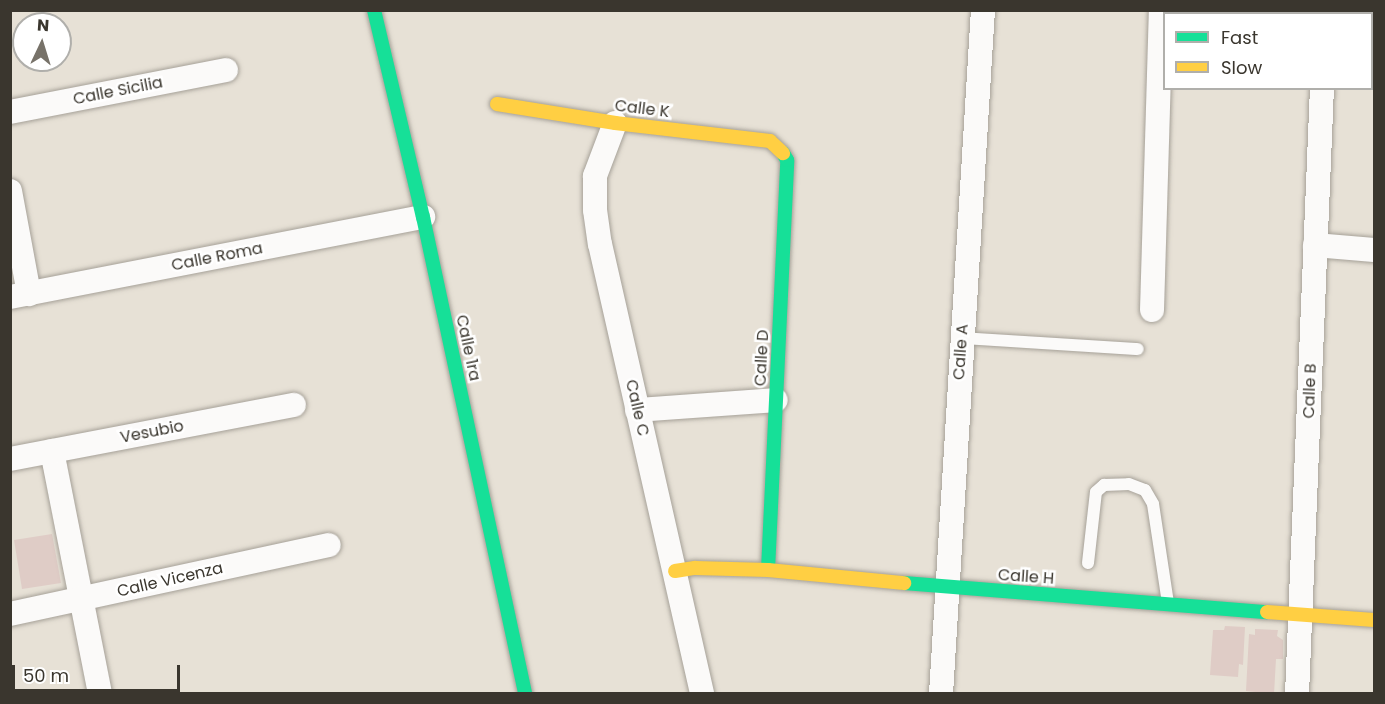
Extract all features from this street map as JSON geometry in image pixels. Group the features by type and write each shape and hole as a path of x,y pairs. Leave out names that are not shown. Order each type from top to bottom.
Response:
{"street":[{"name":"Calle 1ra","path":"374,10 423,217 525,693"},
{"name":"Calle A","path":"941,693 983,10"},
{"path":"1152,310 1161,10"},
{"path":"1296,10 1326,12"},
{"name":"Calle Sicilia","path":"10,112 226,70"},
{"name":"Calle B","path":"1297,693 1322,90"},
{"name":"Calle K","path":"496,104 615,123 770,141 781,149"},
{"name":"Calle C","path":"615,123 595,177 595,210 637,410 702,693"},
{"name":"Calle D","path":"768,570 787,160 781,149"},
{"path":"10,191 20,295"},
{"name":"Calle Roma","path":"20,295 423,217"},
{"path":"1315,245 1374,250"},
{"path":"637,410 776,400"},
{"name":"Vesubio","path":"10,459 294,405"},
{"path":"52,451 100,693"},
{"name":"Calle Vicenza","path":"10,614 329,545"},
{"name":"Calle H","path":"675,571 695,568 768,570 946,587 1374,620"}],"lane":[{"path":"962,338 1138,349"},
{"path":"1088,563 1096,492 1104,485 1129,484 1145,490 1153,504 1168,604"}],"building":[{"path":"52,534 61,583 22,589 14,540"},
{"path":"1225,626 1245,627 1243,665 1239,664 1238,677 1210,675 1213,630 1224,630"},
{"path":"1255,629 1278,630 1277,636 1283,640 1283,659 1276,659 1274,694 1246,691 1249,634 1255,635"}],"traffic: fast":[{"path":"374,10 423,217 525,694"},
{"path":"768,570 787,160 783,153"},
{"path":"904,583 1267,612"}],"traffic: slow":[{"path":"497,104 615,123 770,141 783,153"},
{"path":"675,571 695,568 768,570 904,583"},
{"path":"1267,612 1374,620"}]}
